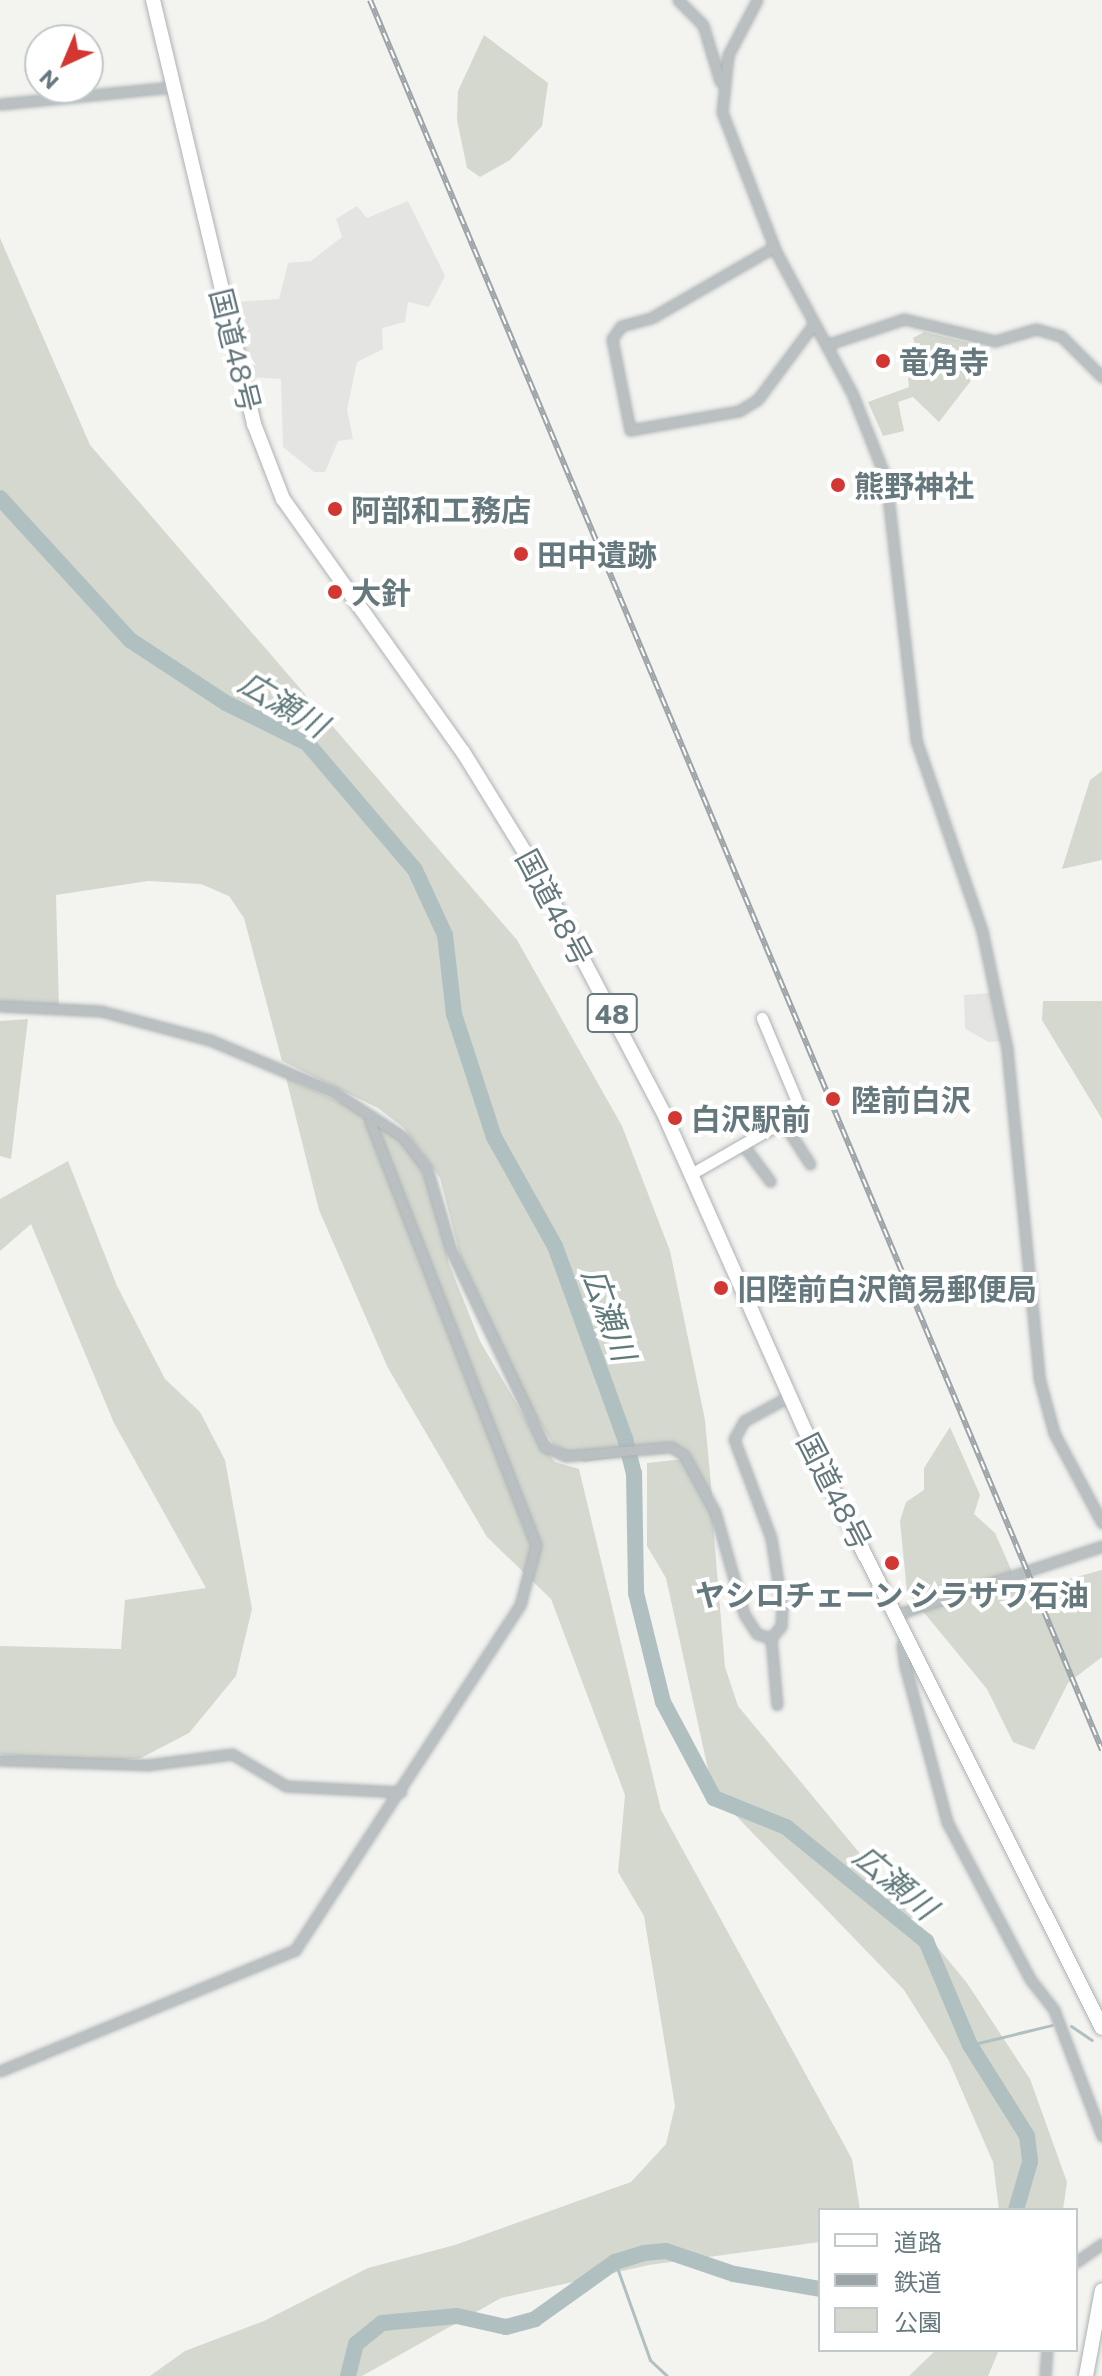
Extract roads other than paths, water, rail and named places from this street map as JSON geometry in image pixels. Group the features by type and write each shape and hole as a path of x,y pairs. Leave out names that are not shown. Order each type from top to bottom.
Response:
{"highway":[{"name":"国道48号","path":"153,0 254,424 283,499 508,819 691,1174 788,1397 1102,2028"},
{"path":"1086,2376 1102,2290"}],"main road":[{"path":"691,1174 801,1111 762,1018"}],"street":[{"path":"678,0 703,25 720,81 722,112 774,247 826,345 886,479 916,740 997,996 1039,1378 1054,1433 1102,1523"},
{"path":"720,81 757,0"},
{"path":"3,104 173,87"},
{"path":"774,247 651,318 621,326 612,339 630,430 739,411 758,399 813,325"},
{"path":"826,345 904,319 995,341 1048,330 1102,377"},
{"path":"0,1006 101,1011 210,1040 334,1092 370,1121 403,1137 427,1169 451,1250 537,1434 566,1456 671,1447 693,1467 715,1512 749,1625 771,1638"},
{"path":"0,2071 295,1950 505,1634 536,1550 370,1121"},
{"path":"783,1122 810,1164"},
{"path":"744,1146 770,1181"},
{"path":"777,1705 771,1638 781,1626 782,1607 771,1538 734,1439 744,1421 788,1397"},
{"path":"898,1614 1102,1546"},
{"path":"911,1641 902,1645 905,1666 947,1822 1030,1979 1054,2010 1102,2136"},
{"path":"0,1760 147,1765 232,1754 286,1786 401,1792"},
{"path":"1078,2261 1102,2244"},
{"path":"1045,2376 1047,2352"}],"waterway":[{"name":"広瀬川","path":"0,498 130,640 226,703 307,743 415,870 445,935 454,1014 494,1137 555,1246 625,1438 634,1473 636,1593 663,1702 714,1798 786,1827 926,1941 970,2045 1027,2136 1030,2162 1017,2208"},
{"path":"970,2045 1052,2025"},
{"path":"1071,2026 1092,2040"},
{"name":"広瀬川","path":"348,2376 356,2344 382,2323 457,2316 506,2327 535,2319 615,2262 644,2253 666,2251 734,2274 818,2289"},
{"path":"615,2262 650,2360 667,2376"}],"railway":[{"path":"370,0 1102,1750"}],"place":[{"name":"竜角寺","path":"883,361"},
{"name":"熊野神社","path":"838,485"},
{"name":"阿部和工務店","path":"335,509"},
{"name":"田中遺跡","path":"521,554"},
{"name":"大針","path":"335,592"},
{"name":"陸前白沢","path":"833,1099"},
{"name":"白沢駅前","path":"675,1118"},
{"name":"旧陸前白沢簡易郵便局","path":"721,1288"},
{"name":"ヤシロチェーン シラサワ石油","path":"892,1563"}]}
